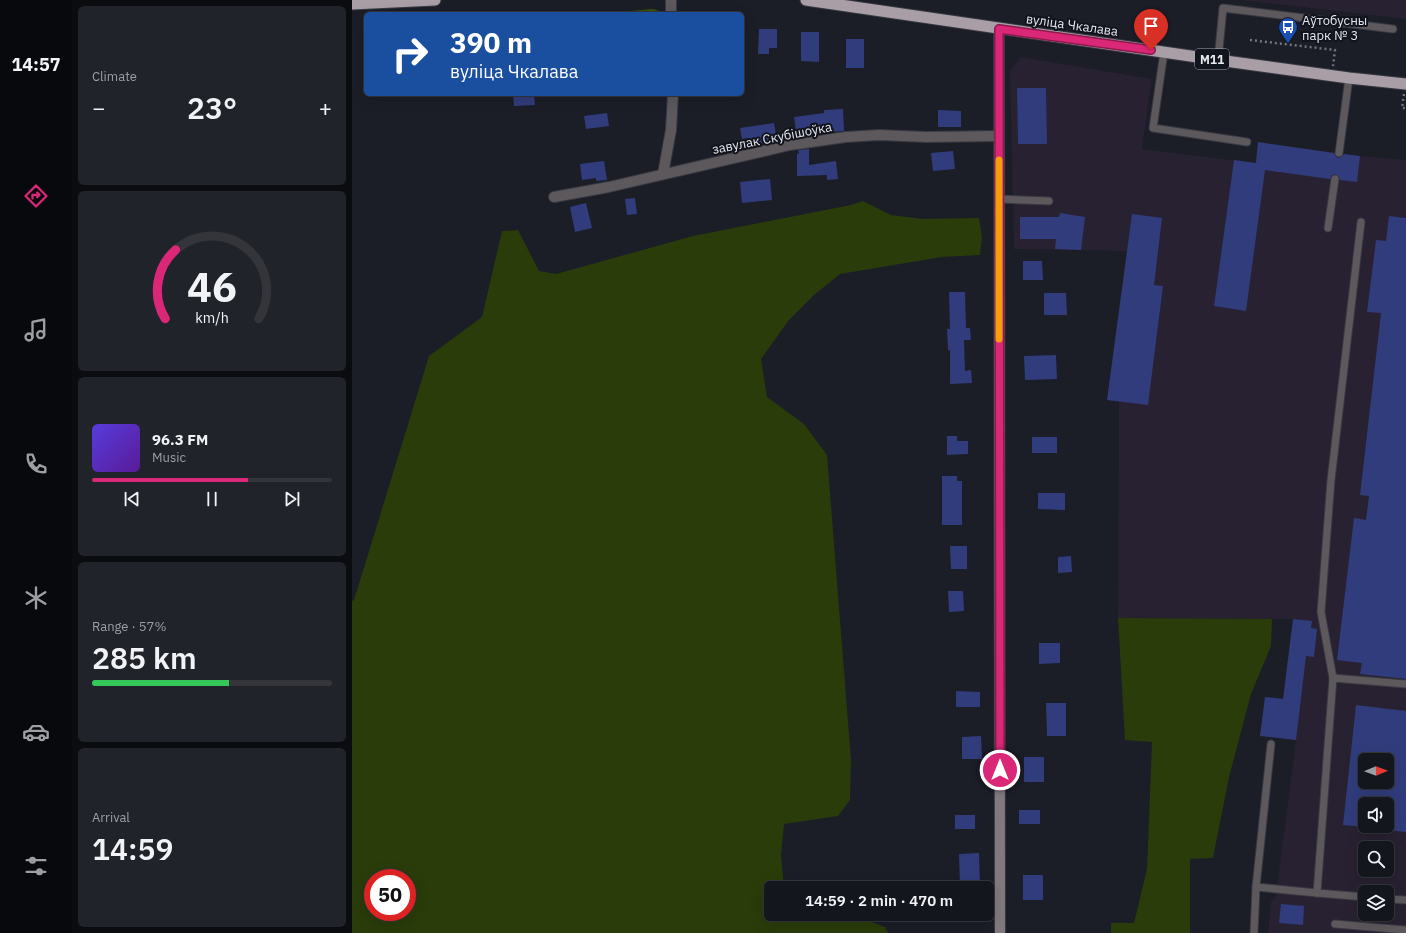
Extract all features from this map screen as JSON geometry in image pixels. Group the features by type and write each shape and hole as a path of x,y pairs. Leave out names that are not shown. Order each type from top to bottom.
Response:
{"highway":[{"path":"352,4 435,0"},
{"name":"вуліца Чкалава","path":"806,0 999,29 1332,75 1405,88"}],"main road":[{"path":"999,29 1000,933"}],"street":[{"path":"671,0 671,12"},
{"path":"663,174 671,130 673,96"},
{"name":"завулак Скубішоўка","path":"554,198 609,187 790,145 846,137 879,135 926,137 999,136"}],"lane":[{"path":"1218,60 1223,8 1393,29"},
{"path":"1164,52 1153,128 1247,142"},
{"path":"1339,154 1350,78"},
{"path":"1328,228 1335,179"},
{"path":"999,199 1049,201"},
{"path":"1317,893 1333,678 1321,612 1332,480 1361,222"},
{"path":"1333,678 1406,684"},
{"path":"1254,933 1256,887 1271,744"},
{"path":"1256,887 1358,896"},
{"path":"1394,899 1406,900"},
{"path":"1335,924 1406,930"}],"path":[{"path":"1250,40 1335,50 1332,75"},
{"path":"1405,88 1402,108 1406,108"}],"shaded area":[{"path":"1239,0 1406,0 1406,19 1251,1"},
{"path":"1021,57 1152,79 1142,149 1255,163 1258,143 1360,156 1406,160 1406,933 1268,933 1271,902 1276,896 1296,740 1260,736 1265,697 1283,699 1293,619 1118,618 1119,402 1107,400 1127,251 1014,249 1010,70"}],"green space":[{"path":"653,9 663,12 619,12"},
{"path":"863,201 891,215 923,219 979,218 982,237 980,255 942,257 840,274 814,295 789,320 761,359 767,397 804,424 827,455 851,760 850,800 838,816 784,824 781,855 783,881 764,881 764,921 869,921 885,927 888,933 352,933 352,601 354,600 429,356 482,317 502,231 518,230 539,271 556,274 693,236 851,205"},
{"path":"1118,618 1272,619 1271,646 1251,694 1229,777 1213,858 1190,859 1190,933 1111,933 1111,923 1134,923 1147,869 1152,742 1125,740"}],"building":[{"path":"759,29 777,29 777,48 769,48 769,54 758,54"},
{"path":"801,32 819,32 819,62 801,61"},
{"path":"846,39 864,39 864,68 846,68"},
{"path":"1017,88 1046,88 1047,144 1018,144"},
{"path":"513,96 534,96 535,105 514,106"},
{"path":"843,109 844,131 812,133 812,135 797,137 794,117 824,113 824,110"},
{"path":"938,110 961,111 961,127 938,127"},
{"path":"607,113 609,126 586,129 584,116"},
{"path":"774,123 777,141 749,146 748,138 742,139 740,128"},
{"path":"1258,142 1334,153 1336,157 1339,158 1344,154 1360,156 1357,182 1340,180 1335,174 1331,176 1330,179 1265,170 1246,311 1214,306 1234,160 1256,163"},
{"path":"809,149 809,165 836,161 838,179 827,180 827,175 797,176 798,150"},
{"path":"953,151 955,169 933,171 931,153"},
{"path":"604,161 607,180 596,181 596,178 582,180 580,164"},
{"path":"770,179 772,200 742,203 740,182"},
{"path":"635,198 637,214 627,215 625,199"},
{"path":"586,203 592,228 575,232 570,207"},
{"path":"1060,213 1085,217 1081,250 1055,249 1056,239 1020,239 1020,217 1059,217"},
{"path":"1132,214 1162,218 1154,285 1163,286 1148,405 1107,400"},
{"path":"1389,216 1406,218 1406,679 1360,674 1362,663 1337,660 1354,518 1366,520 1369,496 1360,495 1381,313 1367,312 1376,240 1386,241"},
{"path":"1023,261 1042,261 1043,280 1023,280"},
{"path":"949,292 965,292 966,328 970,328 971,340 964,340 965,371 971,370 972,383 950,384 950,350 948,350 947,329 950,329"},
{"path":"1044,293 1066,293 1067,315 1044,315"},
{"path":"1056,355 1057,379 1025,380 1024,356"},
{"path":"947,436 957,436 957,441 968,441 968,454 947,455"},
{"path":"1032,437 1057,437 1057,453 1032,453"},
{"path":"942,476 957,476 957,481 962,481 962,525 942,525"},
{"path":"1038,493 1065,493 1065,510 1038,509"},
{"path":"950,546 967,546 967,569 951,569"},
{"path":"1071,556 1072,572 1058,573 1058,557"},
{"path":"948,591 963,591 964,611 949,612"},
{"path":"1293,619 1312,621 1311,628 1317,629 1314,657 1306,656 1296,740 1260,736 1265,697 1283,699"},
{"path":"1039,643 1060,643 1060,663 1039,664"},
{"path":"956,691 980,692 980,707 956,707"},
{"path":"1046,703 1066,703 1066,736 1047,736"},
{"path":"1356,705 1406,711 1406,832 1394,831 1394,797 1358,797 1358,826 1343,825"},
{"path":"981,736 982,759 962,759 962,737"},
{"path":"1024,757 1044,757 1044,782 1024,782"},
{"path":"1019,810 1040,810 1040,824 1019,824"},
{"path":"955,815 975,815 975,829 955,829"},
{"path":"979,853 980,881 960,881 959,854"},
{"path":"1023,875 1043,875 1043,900 1023,900"},
{"path":"1281,904 1304,906 1303,925 1279,923"}],"slow traffic":[{"path":"999,160 999,339"}],"place":[{"name":"Аўтобусны парк № 3","path":"1288,44"}],"route":[{"path":"1000,770 999,29 1151,50"}]}
